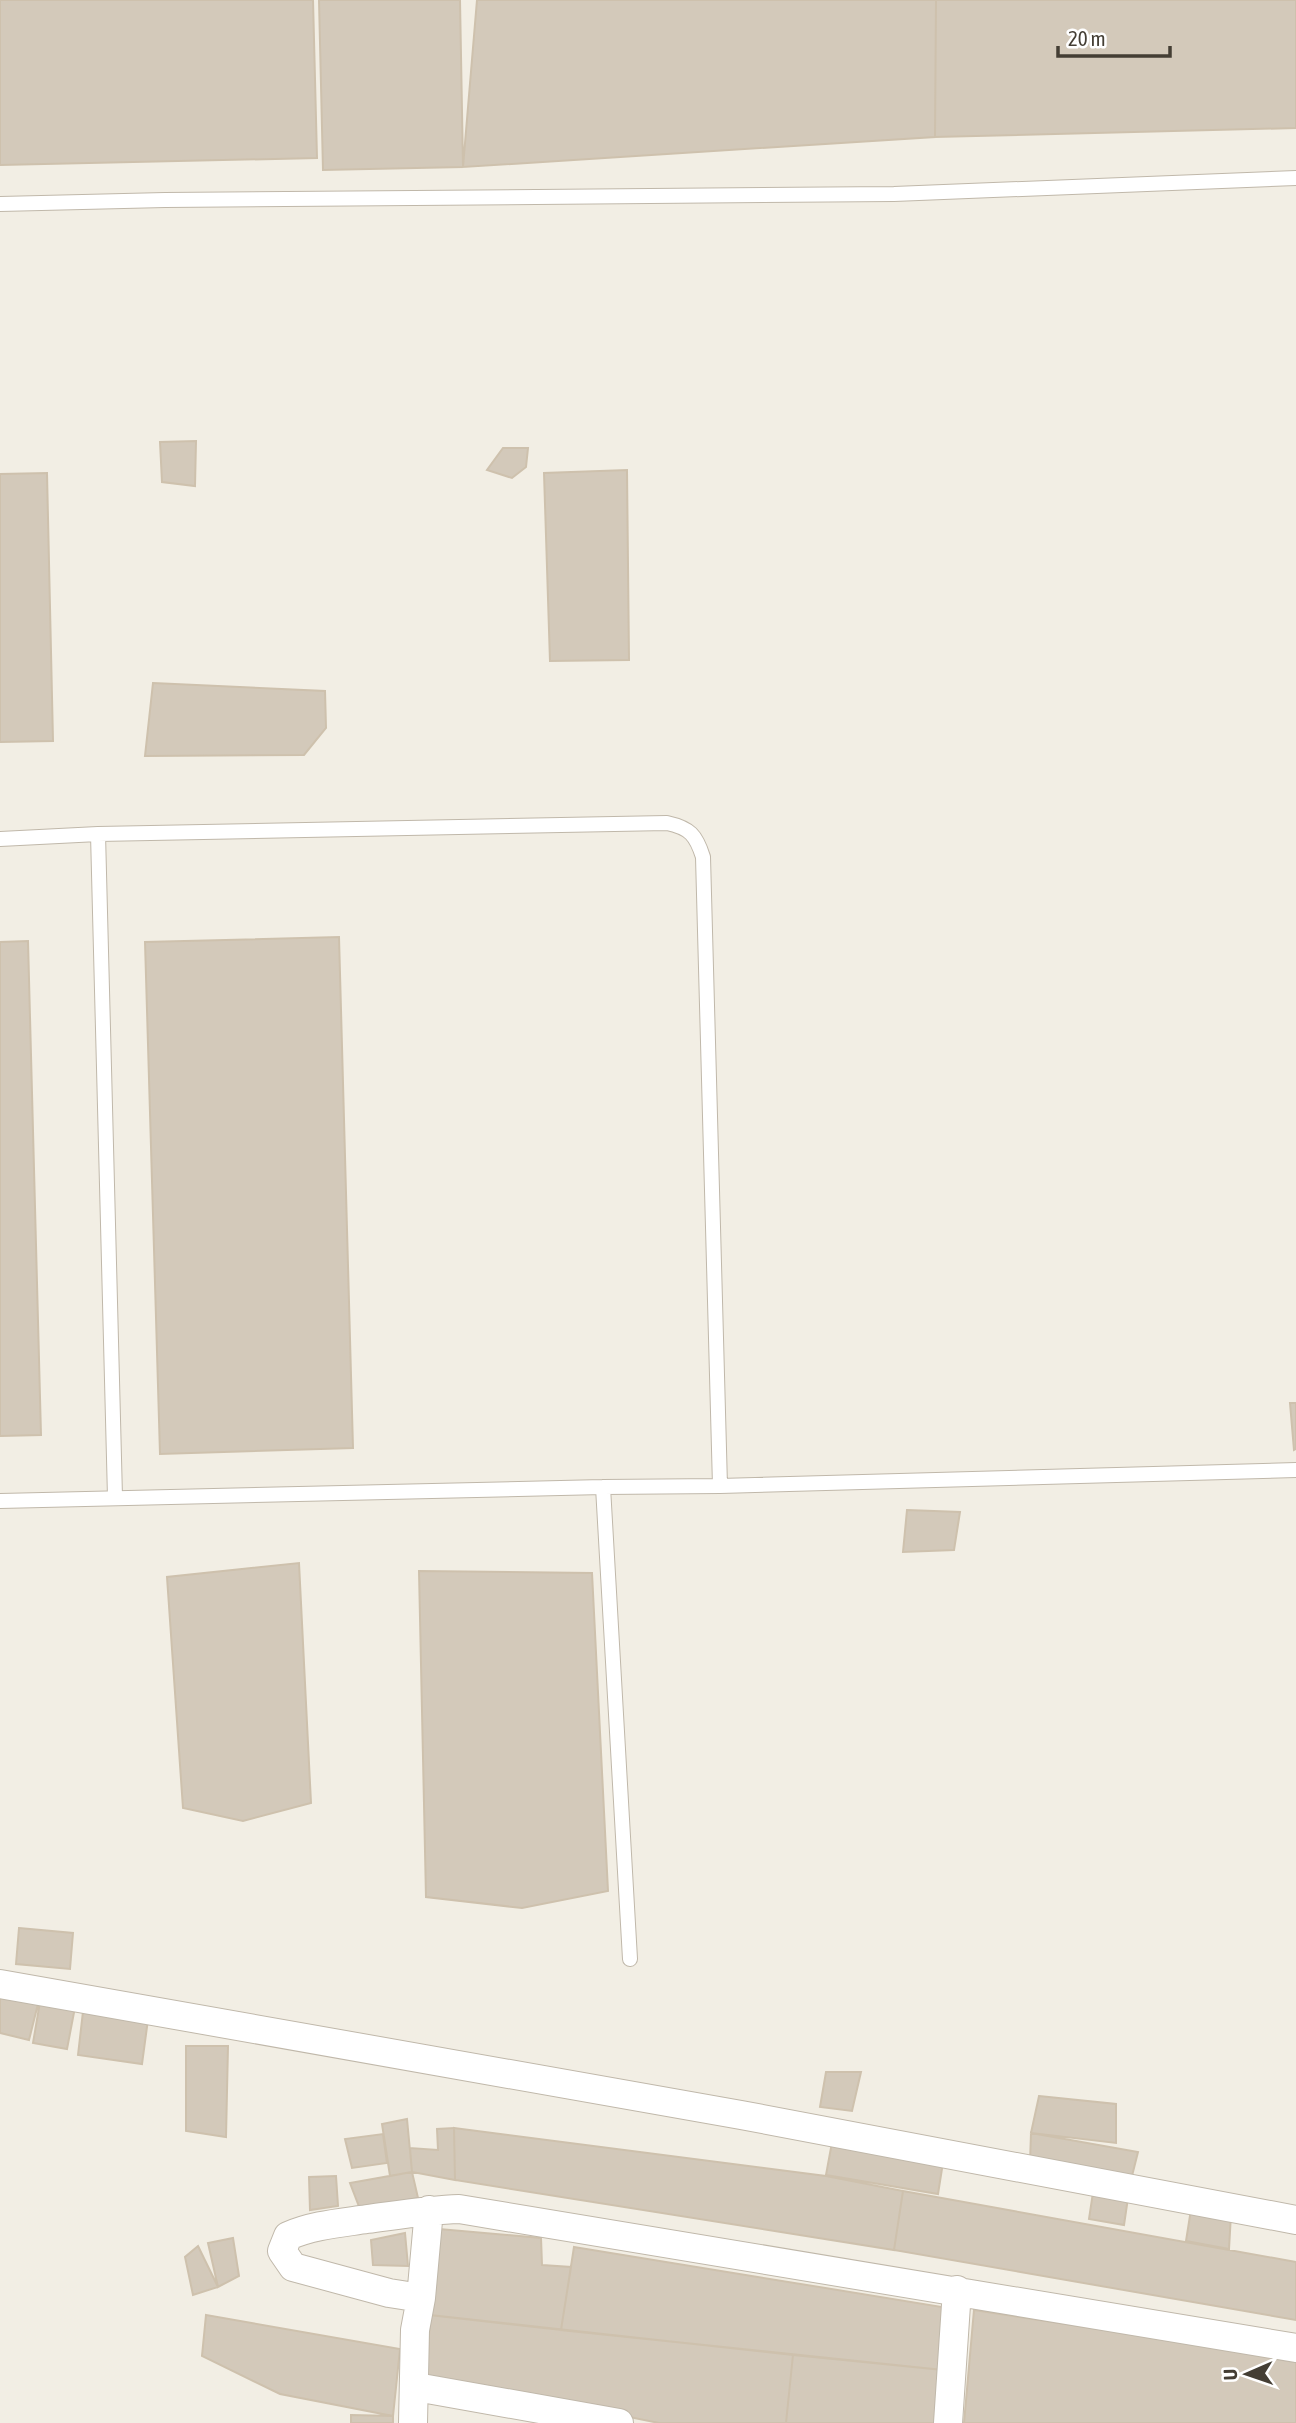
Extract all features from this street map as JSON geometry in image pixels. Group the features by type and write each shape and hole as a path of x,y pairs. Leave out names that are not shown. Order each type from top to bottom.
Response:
{"street":[{"path":"0,1984 741,2115 1296,2220"},
{"path":"421,2298 389,2294 293,2267 282,2251 288,2236 305,2229 429,2210 459,2209 1296,2348"},
{"path":"413,2423 416,2387 415,2330 421,2298 429,2210"},
{"path":"948,2423 957,2290"},
{"path":"416,2387 618,2423"}],"lane":[{"path":"0,204 894,194 1296,178"},
{"path":"0,839 98,834 667,823 683,827 698,840 703,857 720,1486"},
{"path":"98,834 115,1497"},
{"path":"0,1501 720,1486 1296,1470"},
{"path":"603,1487 630,1959"}],"building":[{"path":"0,0 313,0 317,158 0,165"},
{"path":"319,0 460,0 463,167 323,170"},
{"path":"477,0 936,0 935,137 463,167"},
{"path":"936,0 1296,0 1296,128 935,137"},
{"path":"196,441 195,486 162,482 160,442"},
{"path":"503,448 528,448 526,467 512,478 487,470"},
{"path":"627,470 629,660 550,661 544,473"},
{"path":"47,473 53,741 0,742 0,474"},
{"path":"153,683 325,691 326,728 304,755 145,756"},
{"path":"339,937 353,1448 160,1454 145,942"},
{"path":"28,941 41,1435 0,1436 0,942"},
{"path":"1290,1403 1296,1403 1294,1450"},
{"path":"907,1510 960,1512 954,1550 903,1552"},
{"path":"299,1563 311,1803 243,1821 183,1808 167,1577"},
{"path":"419,1571 592,1573 608,1891 522,1908 426,1897"},
{"path":"19,1928 73,1933 70,1969 16,1964"},
{"path":"0,1986 40,1996 29,2040 0,2033"},
{"path":"41,1996 76,2002 67,2049 33,2043"},
{"path":"84,2003 149,2012 142,2064 78,2055"},
{"path":"186,2046 228,2046 226,2137 186,2131"},
{"path":"826,2072 861,2072 852,2111 820,2107"},
{"path":"1039,2096 1116,2104 1116,2143 1031,2133"},
{"path":"407,2119 412,2172 390,2176 382,2124"},
{"path":"454,2128 455,2180 412,2172 410,2148 438,2150 437,2129"},
{"path":"454,2128 826,2176 903,2191 894,2250 455,2180"},
{"path":"1031,2133 1138,2152 1132,2176 1030,2162"},
{"path":"383,2134 387,2163 352,2168 345,2139"},
{"path":"833,2137 944,2156 938,2194 826,2175"},
{"path":"412,2172 418,2198 360,2209 350,2183"},
{"path":"336,2176 338,2206 310,2210 309,2177"},
{"path":"1094,2186 1129,2191 1124,2225 1089,2219"},
{"path":"903,2191 1296,2262 1296,2320 894,2250"},
{"path":"1192,2203 1231,2214 1229,2249 1186,2241"},
{"path":"439,2229 541,2238 542,2265 571,2267 561,2330 430,2315"},
{"path":"405,2233 408,2266 373,2265 371,2240"},
{"path":"233,2238 239,2276 218,2287 208,2243"},
{"path":"198,2246 218,2287 193,2295 185,2257"},
{"path":"574,2247 942,2307 943,2370 561,2330"},
{"path":"974,2310 1296,2359 1296,2423 964,2423"},
{"path":"206,2315 400,2349 393,2416 280,2394 202,2356"},
{"path":"430,2315 793,2355 786,2423 659,2423 427,2376"},
{"path":"793,2355 943,2370 938,2423 786,2423"},
{"path":"351,2415 393,2416 393,2423 351,2423"}]}
